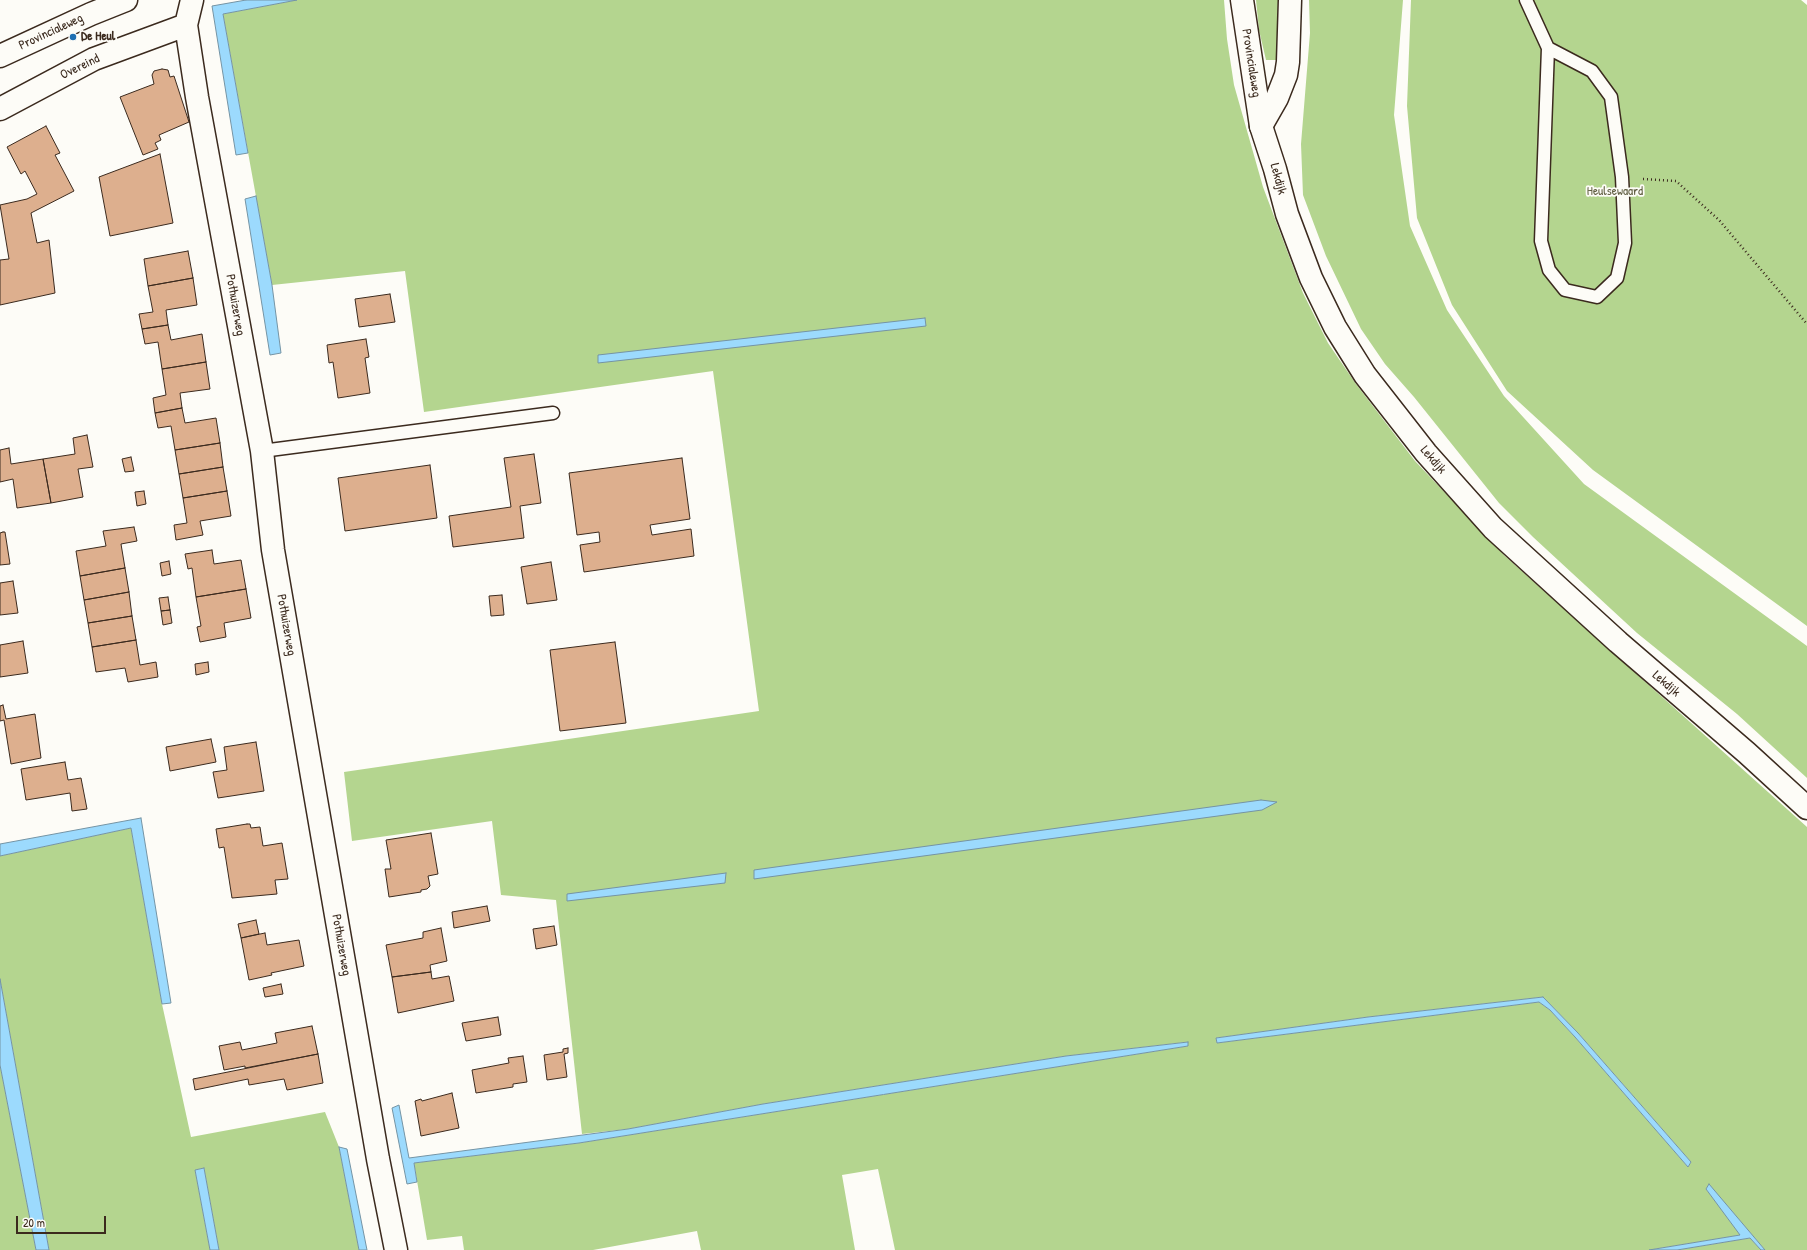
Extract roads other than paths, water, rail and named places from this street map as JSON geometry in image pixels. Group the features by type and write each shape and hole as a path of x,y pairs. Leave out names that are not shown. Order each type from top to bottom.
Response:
{"street":[{"name":"Provincialeweg","path":"0,56 91,14 126,0"},
{"name":"Pothuizerweg","path":"192,0 186,25 197,97 262,451 275,558 376,1151 396,1250"},
{"name":"Provincialeweg","path":"1242,0 1261,126"},
{"path":"1261,126 1277,98 1286,75 1288,62 1290,0"},
{"name":"Overeind","path":"0,109 94,59 186,25"},
{"name":"Lekdijk","path":"1261,126 1287,214 1311,278 1335,327 1365,375 1421,447 1493,528 1618,642 1747,753 1807,808"}],"lane":[{"path":"1526,0 1548,48 1541,240 1549,270 1565,290 1597,297 1617,278 1625,243 1622,177 1611,97 1592,70 1548,48"},
{"path":"262,451 553,413"}],"water":[{"path":"246,0 297,0 223,14 248,153 236,155 212,6"},
{"path":"256,196 272,285 281,353 270,355 245,199"},
{"path":"925,318 926,326 598,363 598,355"},
{"path":"1261,800 1277,802 1262,810 754,879 754,870"},
{"path":"141,818 171,1003 162,1004 131,828 0,856 0,844"},
{"path":"726,873 725,883 567,901 567,894"},
{"path":"0,979 49,1250 36,1250 0,1065"},
{"path":"1543,997 1578,1033 1691,1162 1688,1167 1575,1037 1550,1010 1539,1002 1217,1043 1216,1038 1368,1017"},
{"path":"1188,1042 1188,1046 579,1143 414,1163 417,1182 407,1184 392,1108 399,1105 409,1158 628,1129 763,1104 1066,1056"},
{"path":"339,1147 347,1149 367,1250 359,1250"},
{"path":"204,1168 219,1250 210,1250 195,1170"},
{"path":"1709,1184 1765,1250 1761,1250 1750,1238 1677,1250 1649,1250 1740,1235 1706,1189"}],"place":[{"name":"De Heul","path":"73,37"}],"park label":[{"name":"Heulsewaard","path":"1615,192"}]}
